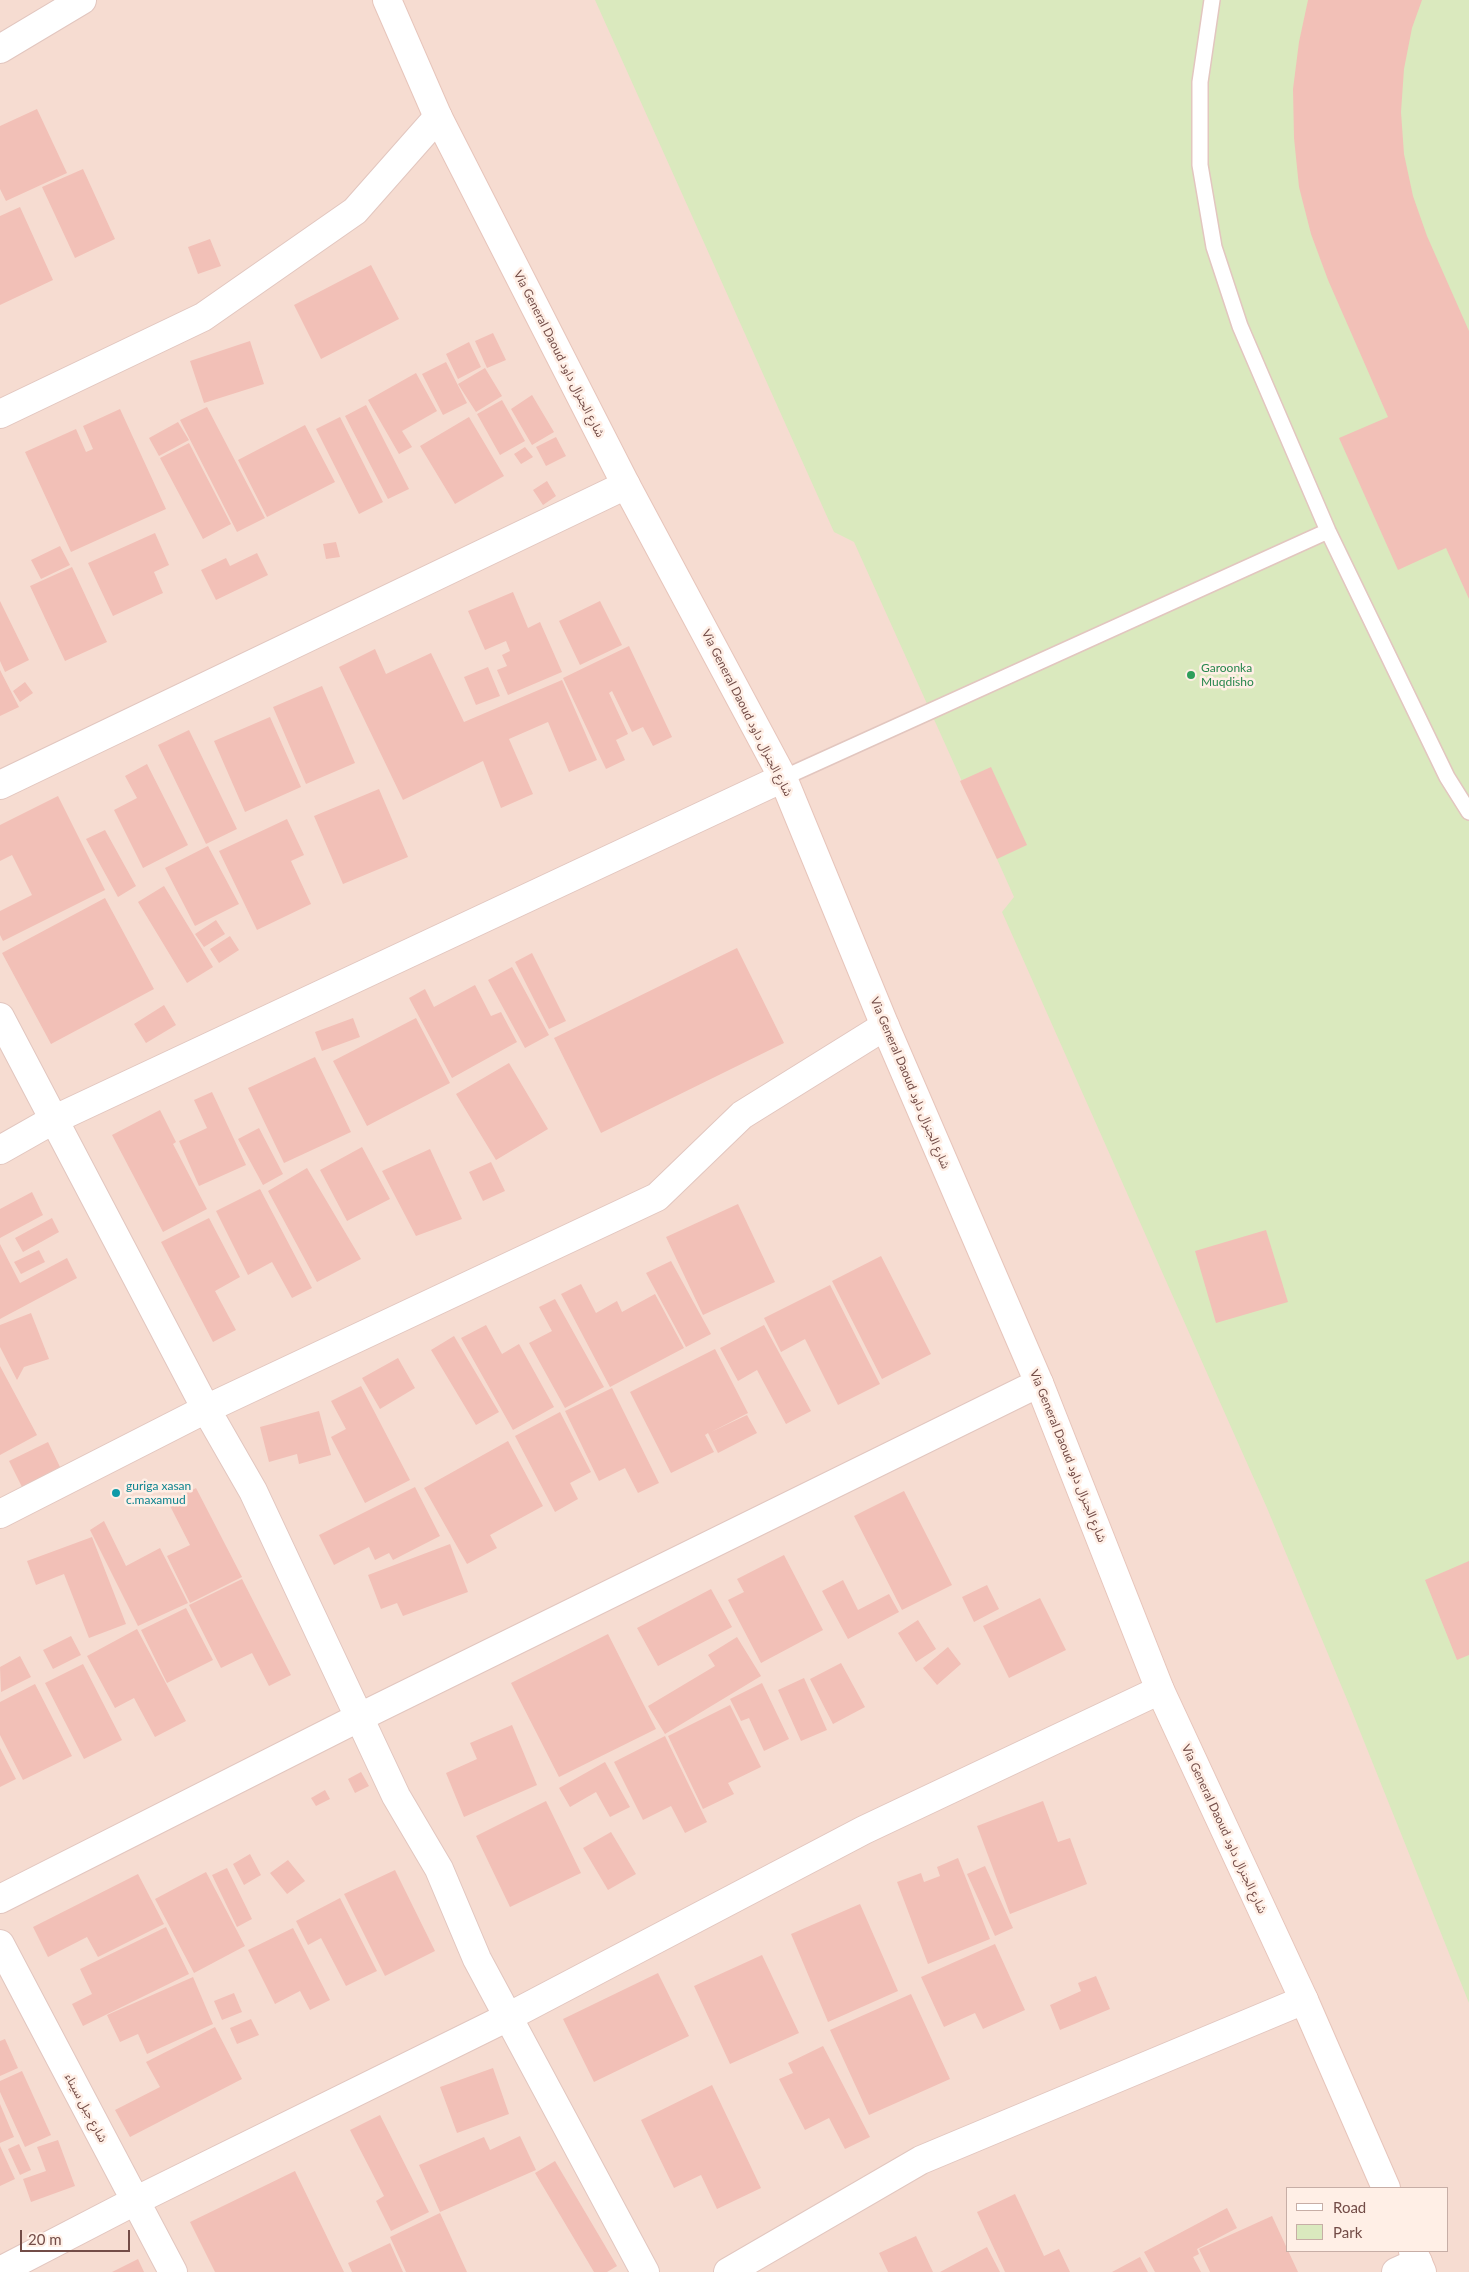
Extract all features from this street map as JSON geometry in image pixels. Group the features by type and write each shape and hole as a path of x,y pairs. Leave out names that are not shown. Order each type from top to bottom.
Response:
{"street":[{"path":"0,49 82,0"},
{"name":"Via General Daoud شارع الجنرال داود","path":"388,0 438,118 626,485 783,778 885,1026 1039,1383 1160,1690 1304,2000 1386,2187"},
{"path":"0,414 202,317 356,211 438,118"},
{"path":"0,785 626,485"},
{"path":"0,1150 53,1120 783,778"},
{"path":"0,1018 206,1409 253,1491 396,1796 439,1869 477,1959 645,2272"},
{"path":"0,1514 206,1409 657,1197 742,1115 885,1026"},
{"path":"0,1899 358,1718 1039,1383"},
{"path":"0,2270 134,2201 508,2017 864,1830 1160,1690"},
{"name":"شارع جبل سيناء","path":"0,1944 173,2272"},
{"path":"728,2272 921,2160 1304,2000"}],"lane":[{"path":"1212,0 1200,82 1200,165 1214,248 1240,326 1328,531 1447,777 1469,812"},
{"path":"783,778 1328,531"}],"shaded area":[{"path":"0,0 1469,0 1469,2272 0,2272"}],"green space":[{"name":"Garoonka Muqdisho","path":"595,0 1469,0 1469,2003 1351,1709 1267,1508 1002,912 1014,897 854,542 834,532"}],"building":[{"path":"1308,0 1422,0 1412,28 1404,69 1401,112 1404,154 1413,196 1427,236 1469,331 1469,599 1446,548 1398,570 1339,438 1388,417 1328,280 1311,234 1299,187 1294,138 1293,89 1299,42"},
{"path":"37,109 67,173 6,201 0,189 0,126"},
{"path":"83,169 115,239 75,258 42,187"},
{"path":"20,207 53,280 0,305 0,216"},
{"path":"210,239 221,266 198,274 188,247"},
{"path":"371,265 399,319 321,359 294,305"},
{"path":"493,333 506,360 487,368 475,341"},
{"path":"250,341 264,384 204,403 190,361"},
{"path":"469,342 481,367 458,379 446,354"},
{"path":"446,362 467,403 443,415 422,374"},
{"path":"485,368 502,396 476,412 458,384"},
{"path":"416,373 437,411 402,431 412,447 399,454 368,400"},
{"path":"532,395 554,432 532,445 511,409"},
{"path":"502,400 525,441 500,455 477,414"},
{"path":"366,405 409,489 388,499 345,416"},
{"path":"207,407 265,518 237,532 180,420"},
{"path":"120,409 166,509 71,552 25,452 76,429 86,452 93,449 83,426"},
{"path":"340,417 383,502 359,514 316,429"},
{"path":"469,417 504,476 455,504 420,446"},
{"path":"178,422 189,440 159,456 149,438"},
{"path":"305,425 335,482 267,517 238,460"},
{"path":"556,437 566,456 546,466 536,447"},
{"path":"189,443 231,524 203,539 160,458"},
{"path":"525,447 533,457 521,464 514,454"},
{"path":"547,481 556,496 543,505 533,490"},
{"path":"155,533 169,565 154,572 163,593 113,616 88,563"},
{"path":"336,542 340,557 326,559 323,544"},
{"path":"60,546 70,565 41,579 31,560"},
{"path":"257,553 268,575 216,600 201,570 226,558 230,566"},
{"path":"72,567 107,642 65,661 30,586"},
{"path":"513,592 528,628 540,622 562,672 508,695 497,670 507,666 502,655 510,651 506,641 485,650 468,611"},
{"path":"0,601 29,660 5,672 0,661"},
{"path":"600,601 622,645 580,665 559,621"},
{"path":"629,646 672,737 653,746 643,727 632,732 612,691 609,693 628,734 616,740 625,760 606,769 563,678"},
{"path":"375,649 386,674 431,653 464,722 562,680 597,760 569,772 548,722 509,739 533,794 501,808 483,761 403,800 339,667"},
{"path":"488,667 500,696 476,705 464,677"},
{"path":"0,670 19,707 0,716"},
{"path":"25,682 33,693 20,702 13,691"},
{"path":"322,686 355,763 306,784 273,707"},
{"path":"270,717 301,787 245,812 214,741"},
{"path":"189,730 237,829 206,844 158,745"},
{"path":"147,764 188,845 143,868 114,810 137,798 125,776"},
{"path":"991,767 1027,845 997,859 960,781"},
{"path":"379,789 408,857 343,884 314,816"},
{"path":"58,796 105,890 3,941 0,935 0,911 32,895 12,855 0,861 0,825"},
{"path":"287,819 304,855 291,861 311,904 257,930 219,851"},
{"path":"105,830 136,886 118,897 86,839"},
{"path":"208,846 239,904 195,926 165,868"},
{"path":"164,886 213,967 187,983 138,902"},
{"path":"105,898 154,989 51,1044 2,953"},
{"path":"216,920 225,934 204,947 195,934"},
{"path":"230,936 239,950 219,963 210,949"},
{"path":"737,948 784,1043 601,1133 554,1038"},
{"path":"532,953 566,1021 549,1029 515,962"},
{"path":"512,967 549,1035 525,1048 488,980"},
{"path":"475,985 491,1016 501,1012 517,1042 452,1078 409,998 425,989 434,1007"},
{"path":"164,1005 176,1025 146,1043 134,1024"},
{"path":"353,1018 360,1037 322,1051 315,1032"},
{"path":"416,1018 450,1083 367,1126 333,1061"},
{"path":"315,1057 351,1132 284,1163 248,1088"},
{"path":"509,1063 548,1129 496,1160 456,1094"},
{"path":"212,1092 246,1165 199,1186 179,1141 207,1128 194,1100"},
{"path":"160,1110 176,1142 173,1144 207,1209 163,1232 112,1135"},
{"path":"259,1128 283,1174 263,1185 238,1139"},
{"path":"362,1147 390,1199 347,1221 320,1170"},
{"path":"430,1149 462,1219 416,1236 382,1171"},
{"path":"491,1162 505,1191 483,1201 469,1172"},
{"path":"307,1168 361,1259 317,1282 268,1191"},
{"path":"260,1189 312,1288 292,1298 272,1262 248,1275 216,1211"},
{"path":"32,1192 43,1215 0,1238 0,1209"},
{"path":"738,1204 775,1282 703,1315 666,1237"},
{"path":"52,1218 59,1232 23,1252 15,1238"},
{"path":"209,1218 240,1277 215,1291 236,1330 213,1342 161,1242"},
{"path":"1266,1230 1288,1302 1216,1323 1195,1251"},
{"path":"0,1244 20,1283 67,1258 77,1278 0,1319"},
{"path":"39,1250 45,1262 21,1274 14,1262"},
{"path":"881,1256 931,1354 882,1379 832,1281"},
{"path":"671,1261 711,1334 686,1347 646,1273"},
{"path":"581,1284 596,1313 617,1301 622,1312 655,1294 684,1348 610,1387 561,1294"},
{"path":"830,1285 880,1384 838,1405 805,1339 781,1352 764,1318"},
{"path":"555,1299 604,1387 565,1408 529,1343 552,1331 539,1307"},
{"path":"31,1313 49,1359 24,1367 17,1380 0,1347 0,1325"},
{"path":"486,1325 502,1354 519,1344 554,1407 513,1430 461,1338"},
{"path":"764,1325 811,1411 786,1424 757,1370 738,1381 720,1348"},
{"path":"454,1336 499,1412 476,1425 431,1350"},
{"path":"715,1349 748,1413 711,1432 747,1415 757,1433 718,1453 708,1433 705,1435 714,1452 671,1473 630,1392"},
{"path":"398,1358 415,1388 380,1409 362,1378"},
{"path":"0,1366 37,1435 0,1455"},
{"path":"361,1386 410,1480 365,1503 331,1437 346,1429 331,1401"},
{"path":"612,1388 659,1483 638,1493 625,1468 599,1481 565,1411"},
{"path":"319,1411 331,1455 299,1464 297,1454 269,1462 260,1427"},
{"path":"560,1412 591,1472 570,1483 578,1499 555,1512 515,1436"},
{"path":"508,1441 543,1506 490,1535 497,1548 467,1564 424,1488"},
{"path":"48,1442 60,1467 22,1487 9,1461"},
{"path":"415,1487 440,1536 393,1560 389,1553 375,1560 369,1547 334,1565 319,1535"},
{"path":"196,1488 242,1577 190,1603 167,1556 190,1545 168,1502"},
{"path":"904,1491 952,1585 902,1610 854,1516"},
{"path":"104,1521 126,1566 160,1548 188,1603 138,1626 90,1530"},
{"path":"92,1537 126,1624 89,1638 64,1574 36,1585 27,1561"},
{"path":"450,1544 468,1592 403,1616 397,1603 381,1609 368,1575"},
{"path":"784,1555 823,1630 761,1663 728,1600 744,1592 737,1579"},
{"path":"1469,1561 1469,1655 1457,1660 1425,1580"},
{"path":"242,1579 291,1675 269,1686 252,1653 221,1668 189,1605"},
{"path":"843,1580 858,1610 889,1594 899,1612 848,1639 822,1591"},
{"path":"987,1585 999,1609 974,1622 962,1597"},
{"path":"711,1589 732,1627 658,1666 637,1628"},
{"path":"1040,1598 1066,1650 1009,1678 983,1626"},
{"path":"186,1608 213,1660 167,1683 141,1630"},
{"path":"918,1620 936,1649 916,1662 898,1633"},
{"path":"137,1629 186,1721 155,1737 134,1698 115,1708 87,1656"},
{"path":"608,1634 656,1729 559,1777 511,1683"},
{"path":"71,1636 81,1655 53,1669 43,1650"},
{"path":"737,1637 761,1676 665,1734 648,1706 715,1666 708,1655"},
{"path":"948,1647 961,1664 937,1685 923,1668"},
{"path":"20,1656 31,1677 1,1692 0,1667"},
{"path":"841,1663 865,1707 833,1724 810,1679"},
{"path":"83,1664 122,1740 84,1759 45,1683"},
{"path":"804,1678 827,1730 801,1741 778,1690"},
{"path":"762,1683 789,1739 764,1751 749,1718 741,1721 730,1699"},
{"path":"35,1684 72,1756 23,1780 0,1735 0,1702"},
{"path":"730,1705 761,1767 728,1783 734,1794 703,1809 668,1736"},
{"path":"512,1725 537,1785 464,1817 446,1773 477,1759 470,1743"},
{"path":"665,1736 707,1822 685,1833 671,1806 643,1820 614,1762"},
{"path":"0,1748 16,1779 0,1787"},
{"path":"605,1762 630,1807 610,1817 596,1792 570,1807 559,1788"},
{"path":"361,1772 369,1786 355,1793 348,1779"},
{"path":"325,1790 330,1799 316,1806 311,1798"},
{"path":"546,1801 581,1873 510,1907 476,1836"},
{"path":"1043,1801 1058,1842 1070,1838 1087,1884 1010,1914 977,1826"},
{"path":"611,1832 636,1874 608,1890 583,1848"},
{"path":"250,1854 261,1875 244,1885 233,1864"},
{"path":"958,1858 990,1939 928,1964 897,1882 921,1873 924,1882 940,1876 937,1867"},
{"path":"288,1860 305,1881 287,1894 270,1873"},
{"path":"985,1866 1013,1928 995,1936 967,1874"},
{"path":"227,1868 252,1919 237,1927 212,1875"},
{"path":"395,1870 435,1951 385,1976 344,1894"},
{"path":"206,1872 245,1946 194,1973 155,1899"},
{"path":"138,1874 164,1924 98,1957 87,1937 48,1957 33,1927"},
{"path":"340,1898 377,1971 346,1986 321,1938 308,1945 296,1921"},
{"path":"860,1904 898,1991 828,2022 791,1934"},
{"path":"166,1927 189,1974 83,2026 72,2004 92,1994 80,1969"},
{"path":"293,1928 330,2000 310,2010 300,1991 275,2004 248,1950"},
{"path":"995,1944 1025,2010 983,2029 975,2013 944,2027 921,1977"},
{"path":"762,1955 799,2033 730,2064 694,1986"},
{"path":"658,1973 689,2036 594,2082 563,2019"},
{"path":"1096,1976 1110,2009 1060,2030 1050,2005 1081,1991 1078,1983"},
{"path":"193,1977 213,2024 147,2054 138,2034 120,2042 107,2015"},
{"path":"234,1993 242,2012 222,2020 214,2001"},
{"path":"911,1994 950,2079 869,2115 830,2030"},
{"path":"251,2019 259,2035 237,2044 230,2028"},
{"path":"215,2027 242,2079 130,2137 115,2110 160,2087 146,2062"},
{"path":"5,2039 18,2068 0,2076 0,2041"},
{"path":"823,2046 870,2137 845,2149 829,2118 805,2130 779,2079 793,2073 788,2063"},
{"path":"493,2068 509,2114 457,2133 440,2087"},
{"path":"22,2071 51,2135 25,2147 0,2092 0,2081"},
{"path":"712,2085 761,2188 717,2209 701,2175 674,2188 641,2120"},
{"path":"0,2104 14,2137 0,2143"},
{"path":"380,2115 429,2212 391,2231 376,2201 384,2196 350,2130"},
{"path":"520,2136 536,2170 440,2212 419,2165 484,2137 490,2150"},
{"path":"58,2140 75,2186 31,2202 23,2179 46,2171 37,2147"},
{"path":"19,2144 31,2170 20,2175 8,2149"},
{"path":"0,2146 15,2179 0,2186"},
{"path":"555,2161 617,2266 607,2272 594,2272 535,2173"},
{"path":"295,2171 344,2272 215,2272 190,2222"},
{"path":"1015,2194 1044,2256 1059,2249 1070,2272 1005,2272 977,2212"},
{"path":"1227,2208 1237,2228 1197,2249 1199,2254 1193,2257 1201,2272 1155,2272 1144,2252"},
{"path":"440,2213 467,2272 406,2272 390,2237"},
{"path":"1272,2216 1286,2246 1286,2252 1289,2252 1298,2272 1210,2272 1199,2249"},
{"path":"916,2236 933,2272 888,2272 879,2253"},
{"path":"390,2243 403,2272 352,2272 348,2263"},
{"path":"987,2247 1000,2272 940,2272"},
{"path":"1140,2257 1148,2272 1112,2272"},
{"path":"138,2259 144,2272 112,2272"}],"place":[{"name":"Garoonka Muqdisho","path":"1191,675"},
{"name":"guriga xasan c.maxamud","path":"116,1493"}]}
